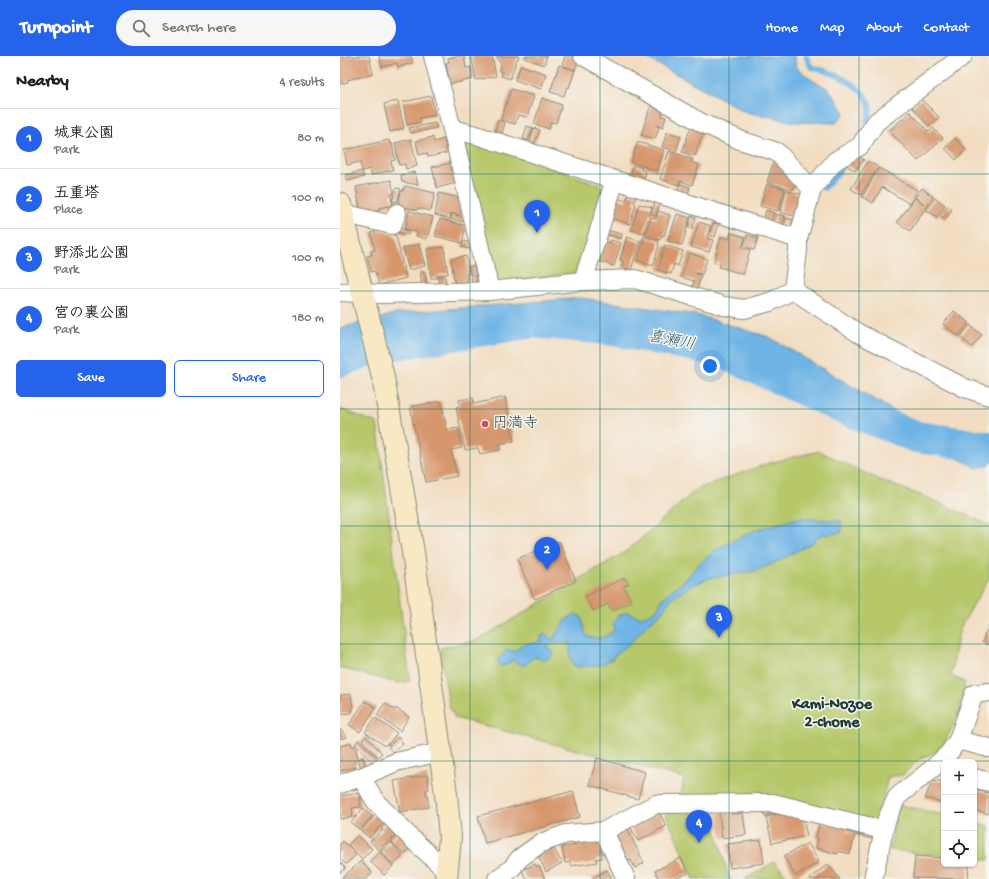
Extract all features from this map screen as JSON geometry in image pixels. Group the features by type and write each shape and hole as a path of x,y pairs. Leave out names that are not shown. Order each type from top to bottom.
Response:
{"street":[{"path":"433,56 452,129 490,291"},
{"path":"583,56 702,123 740,140 777,152 812,189"},
{"path":"793,290 798,239 812,189 835,161 860,146 876,122 964,56"},
{"path":"452,129 476,135 798,239"},
{"path":"583,281 615,180"},
{"path":"341,209 392,225 396,213"},
{"path":"341,209 383,377 413,552 441,752 450,837 446,875"},
{"path":"340,292 364,300 381,294 490,291 583,281 635,279 724,306 744,309 770,302 793,290"},
{"path":"793,290 858,333 965,388 989,396"},
{"path":"873,879 883,830 897,798 938,769 958,740 974,694 989,692"},
{"path":"958,740 989,748"},
{"path":"340,784 396,762 441,752"},
{"path":"361,777 376,802 446,875"},
{"path":"977,779 989,782"},
{"path":"507,876 520,858 541,843 566,834 604,831 656,804 774,803 883,830"},
{"path":"604,831 626,879"}],"green space":[{"path":"470,140 598,184 606,194 575,273 506,281 495,279 463,146"},
{"path":"340,409 377,423 410,681 398,683 340,668"},
{"path":"819,451 882,481 928,498 989,525 989,580 961,626 951,676 965,682 958,716 941,749 918,760 903,775 888,777 876,825 681,796 684,778 455,718 449,705 440,648 478,640 628,550 697,489 769,463"},
{"path":"900,805 941,814 941,856 890,850 896,812"},
{"path":"663,808 710,808 729,878 732,879 694,879"},
{"path":"977,823 989,826 989,860 977,859"},
{"path":"774,862 790,879 745,879"}],"water":[{"path":"643,56 795,56 796,67 812,80 829,89 845,113 836,123 795,122 746,112"},
{"path":"580,298 697,315 769,337 973,458 989,453 989,465 977,468 917,437 771,375 717,350 608,329 534,322 377,347 340,361 340,328 400,313"},
{"path":"798,518 841,521 842,532 821,535 812,543 770,565 755,571 710,578 691,586 671,599 660,614 612,659 600,665 578,667 573,665 570,654 571,642 566,645 563,642 547,645 547,648 554,652 548,659 534,657 524,666 513,660 506,665 500,666 497,660 507,649 514,652 521,646 529,643 541,642 541,636 546,634 552,640 567,619 576,614 582,618 586,636 601,638 608,635 614,630 613,623 617,617 626,612 642,617 657,610 660,603 671,590 682,583 698,565 718,548 755,530"}],"building":[{"path":"347,56 369,56 373,74 347,80 348,82 340,84 340,58"},
{"path":"379,56 411,56 413,63 398,67 397,63 382,67"},
{"path":"464,56 466,68 471,67 473,79 450,84 446,63 449,62 448,58"},
{"path":"471,56 492,56 496,76 476,80"},
{"path":"496,56 518,56 519,58 517,59 510,79 501,76 502,72 499,71 501,65"},
{"path":"525,56 547,56 544,65 524,58"},
{"path":"565,56 579,58 575,70 562,66"},
{"path":"521,65 546,74 541,89 515,80"},
{"path":"559,65 575,70 569,88 567,87 564,96 550,92"},
{"path":"511,89 534,96 527,117 518,115 515,124 501,120"},
{"path":"431,96 435,115 420,118 421,122 407,125 403,102"},
{"path":"542,98 562,105 556,123 551,122 549,129 534,124"},
{"path":"921,99 939,117 929,126 912,107"},
{"path":"398,101 404,128 390,132 384,104"},
{"path":"651,105 663,108 661,113 663,114 662,116 666,117 663,127 656,125 659,127 655,139 641,135"},
{"path":"910,112 929,132 933,128 943,138 918,161 889,131"},
{"path":"498,120 505,123 502,133 495,130"},
{"path":"435,123 437,128 411,133 409,128"},
{"path":"527,126 533,128 528,141 523,139"},
{"path":"691,126 704,130 695,156 682,152"},
{"path":"534,128 540,130 535,143 530,141"},
{"path":"667,132 681,136 676,151 662,147"},
{"path":"433,137 434,142 444,139 446,153 428,157 427,153 419,155 416,141"},
{"path":"955,138 966,150 956,160 945,148"},
{"path":"411,139 417,166 406,169 405,164 399,165 395,143"},
{"path":"389,140 390,144 392,143 395,160 391,161 393,170 371,175 370,169 362,171 360,162 347,165 344,150"},
{"path":"638,142 664,150 657,171 631,162"},
{"path":"669,151 693,159 691,162 699,165 692,185 680,181 679,185 660,179"},
{"path":"855,153 864,160 855,171 847,165"},
{"path":"774,160 797,179 793,190 767,182"},
{"path":"868,161 878,167 861,195 851,189"},
{"path":"452,163 456,183 437,188 432,167"},
{"path":"633,165 642,168 641,170 646,172 643,181 630,176"},
{"path":"879,168 917,190 910,204 882,187 873,203 862,197"},
{"path":"362,171 364,177 347,181 346,175"},
{"path":"415,172 418,185 402,182 401,175"},
{"path":"391,180 394,193 391,194 393,205 379,208 380,210 361,214 356,187"},
{"path":"680,184 690,187 687,196 677,193"},
{"path":"767,184 785,189 778,211 760,206"},
{"path":"405,186 435,193 431,211 398,206 401,191 403,191"},
{"path":"396,188 401,189 397,202 392,201"},
{"path":"922,188 933,197 910,231 897,222 915,198 925,205 915,197"},
{"path":"786,190 803,195 797,217 780,212"},
{"path":"439,193 460,198 459,203 463,204 460,215 451,213 450,219 435,215"},
{"path":"628,194 636,196 634,203 636,204 630,224 611,218 617,198 626,201"},
{"path":"935,198 945,205 937,217 926,210"},
{"path":"655,202 660,203 656,216 651,214"},
{"path":"639,204 652,207 644,233 631,230"},
{"path":"947,206 952,209 946,219 940,216"},
{"path":"766,210 774,213 771,224 763,221"},
{"path":"409,211 433,217 427,239 416,236 417,232 405,229"},
{"path":"658,211 670,215 664,236 662,235 660,240 645,235 651,217 656,219"},
{"path":"452,214 464,217 463,222 451,219"},
{"path":"677,214 690,218 682,245 668,241"},
{"path":"776,214 785,216 782,225 774,222"},
{"path":"691,216 696,218 692,229 688,227"},
{"path":"786,218 794,220 791,228 784,226"},
{"path":"440,219 466,226 462,243 435,236"},
{"path":"699,222 711,226 707,238 713,240 709,252 691,247"},
{"path":"713,223 719,224 715,237 709,235"},
{"path":"396,227 409,231 408,235 395,231"},
{"path":"382,230 396,236 406,278 379,285 375,271 371,272 367,256 372,255 371,251 375,250 371,233"},
{"path":"606,230 622,234 621,239 605,234"},
{"path":"731,233 745,237 742,248 750,250 743,274 719,267 720,264 714,262 721,237 729,239"},
{"path":"747,235 758,238 754,250 744,246"},
{"path":"627,237 640,241 631,270 622,267 623,261 620,260"},
{"path":"644,237 659,241 653,266 637,260"},
{"path":"611,240 621,243 614,266 596,260 602,241 610,243"},
{"path":"463,241 472,243 470,249 462,247"},
{"path":"419,244 425,266 409,270 403,248"},
{"path":"665,245 683,251 678,266 674,264 671,274 658,270"},
{"path":"444,247 448,274 437,275 438,278 431,278 427,249"},
{"path":"689,253 707,259 702,274 696,273 701,275 697,289 692,288 694,281 681,277"},
{"path":"466,256 469,274 466,274 468,283 455,285 451,259"},
{"path":"469,266 474,266 477,281 472,282"},
{"path":"420,272 425,272 427,284 422,285"},
{"path":"445,276 446,285 440,286 438,277"},
{"path":"954,311 969,323 958,336 943,324"},
{"path":"970,325 982,335 972,347 960,337"},
{"name":"円満寺","path":"505,397 514,441 499,444 500,450 480,454 478,448 465,450 456,407 460,406 459,400 473,398 474,404"},
{"path":"441,401 447,430 458,428 462,448 451,450 457,476 426,482 410,407"},
{"path":"559,541 576,581 535,599 517,559"},
{"path":"625,578 629,584 623,586 632,601 612,611 608,604 593,611 585,596"},
{"path":"989,625 989,645 982,642"},
{"path":"351,694 353,709 351,709 352,713 340,714 340,695"},
{"path":"365,701 376,707 360,732 349,725"},
{"path":"385,703 395,710 396,708 409,717 400,731 377,715"},
{"path":"375,718 397,733 388,745 387,743 385,746 365,732"},
{"path":"340,729 347,737 340,739"},
{"path":"366,736 382,753 378,757 362,740"},
{"path":"398,737 403,743 393,752 388,747"},
{"path":"359,740 377,758 373,763 355,744"},
{"path":"351,743 352,747 355,746 358,758 354,760 356,767 340,771 340,746"},
{"path":"363,757 366,766 361,768 358,759"},
{"path":"597,758 645,772 638,799 589,785"},
{"path":"427,775 429,789 426,790 429,807 400,812 394,781"},
{"path":"933,780 941,781 941,802 925,798"},
{"path":"573,791 580,817 485,843 478,816"},
{"path":"977,791 989,793 989,814 977,811"},
{"path":"360,793 361,807 352,808 353,817 340,819 340,796"},
{"path":"363,808 372,816 360,830 351,823"},
{"path":"763,809 778,813 764,816"},
{"path":"658,810 666,826 638,841 629,825"},
{"path":"731,811 731,814 743,813 746,835 722,838 719,813"},
{"path":"792,811 793,817 802,815 807,836 772,843 766,817"},
{"path":"377,812 386,819 370,838 361,831"},
{"path":"389,821 399,831 379,850 370,841 383,830 381,828"},
{"path":"819,823 848,827 847,832 855,833 848,831 849,827 874,832 873,839 855,835 850,854 838,851 838,854 816,848"},
{"path":"627,828 644,863 635,868 631,860 625,863 611,836"},
{"path":"401,832 413,845 404,854 391,841"},
{"path":"358,835 372,849 362,859 348,845"},
{"path":"600,837 602,858 596,859 597,862 571,866 570,862 565,863 562,847 575,845 574,841"},
{"path":"761,840 764,863 730,868 727,844"},
{"path":"343,841 356,855 346,864 340,859 340,844"},
{"path":"391,842 403,856 393,865 381,851"},
{"path":"808,843 819,862 795,876 784,856"},
{"path":"554,849 562,863 546,872 539,857"},
{"path":"380,852 393,866 384,875 370,861"},
{"path":"915,856 941,858 941,867 969,867 968,879 913,878"},
{"path":"681,858 688,873 675,879 656,879 659,878 655,871"},
{"path":"361,861 372,873 367,879 341,879"},
{"path":"340,862 345,868 340,873"},
{"path":"535,864 537,867 539,866 545,879 526,879 522,870"},
{"path":"828,864 840,879 809,879"},
{"path":"607,870 612,879 591,879"}],"waterway":[{"path":"806,56 811,67 843,78 862,92 868,101 870,110 867,121"},
{"path":"824,188 838,173 844,162"},
{"name":"喜瀬川","path":"340,361 377,347 534,322 608,329 717,350 836,405 917,437 989,447"}],"place":[{"name":"城東公園","path":"537,233"},
{"name":"円満寺","path":"485,424"},
{"name":"五重塔","path":"547,570"},
{"name":"野添北公園","path":"719,638"},
{"name":"宮の裏公園","path":"699,843"}],"district":[{"name":"Kami-Nozoe 2-chome","path":"832,714"}]}
